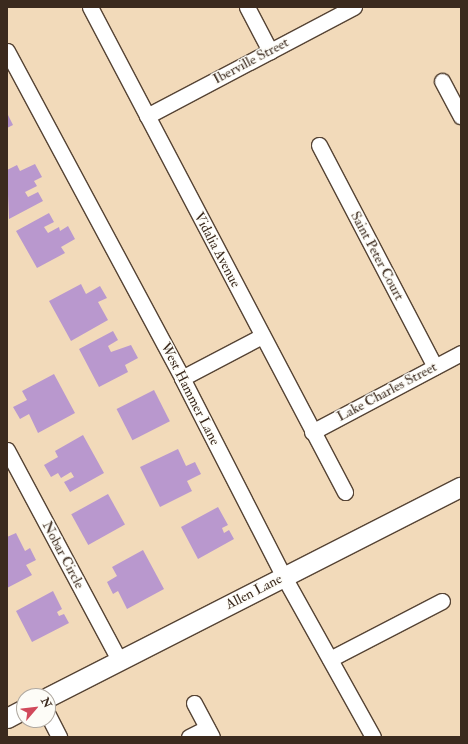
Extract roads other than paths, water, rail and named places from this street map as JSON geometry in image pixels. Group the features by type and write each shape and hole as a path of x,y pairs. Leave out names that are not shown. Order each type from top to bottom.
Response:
{"main road":[{"name":"Allen Lane","path":"56,693 461,487"},
{"path":"7,718 16,713"}],"street":[{"name":"Vidalia Avenue","path":"90,7 312,432 346,492"},
{"path":"247,7 270,51"},
{"name":"Iberville Street","path":"147,116 354,7"},
{"name":"West Hammer Lane","path":"7,51 182,378 284,577 373,737"},
{"path":"442,81 461,116"},
{"name":"Saint Peter Court","path":"319,145 435,367"},
{"path":"182,378 262,336"},
{"name":"Lake Charles Street","path":"312,432 461,354"},
{"name":"Nobar Circle","path":"7,450 120,660"},
{"path":"330,659 442,601"},
{"path":"189,737 210,732 194,703"},
{"path":"54,728 59,737"}]}
